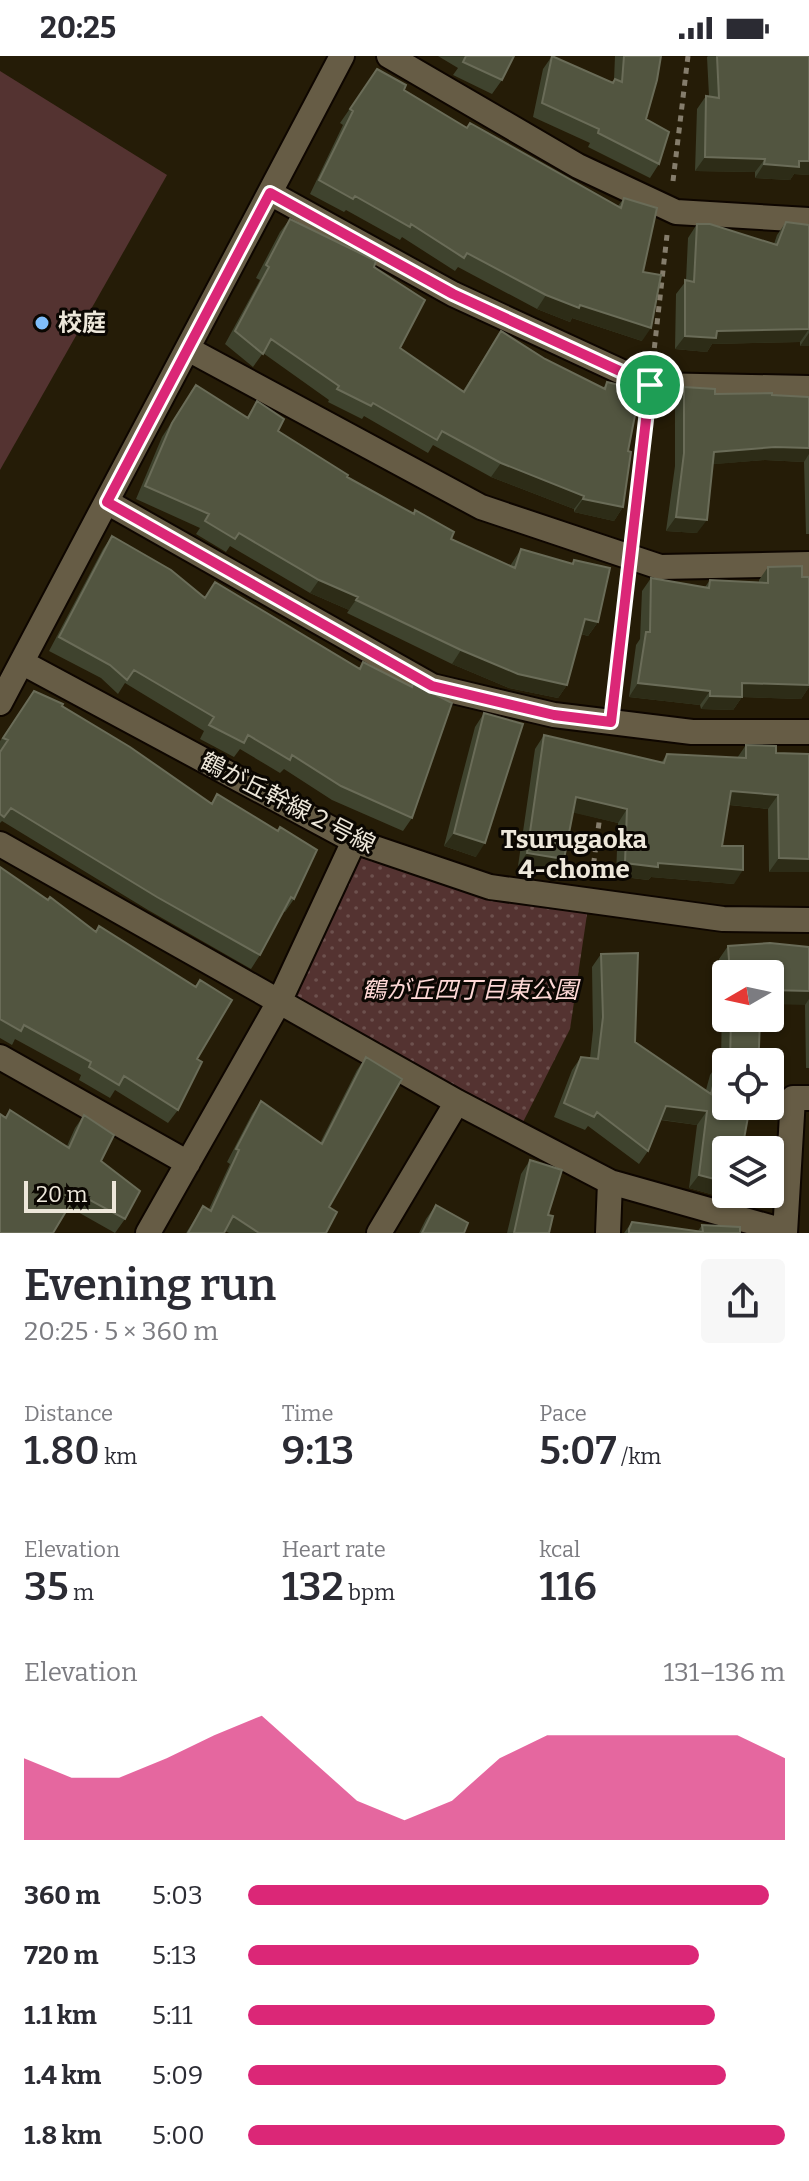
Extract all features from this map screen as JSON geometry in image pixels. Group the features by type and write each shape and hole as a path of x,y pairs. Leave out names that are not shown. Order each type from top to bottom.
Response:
{"street":[{"path":"0,703 342,56"},
{"path":"389,56 578,166 676,212 809,220"},
{"path":"270,193 453,294 650,385 809,388"},
{"path":"188,349 481,507 660,567 809,564"},
{"path":"107,502 432,686 554,715 692,732 809,732"},
{"name":"鶴が丘幹線２号線","path":"23,663 354,841 490,887 723,919 809,920"},
{"path":"148,1233 279,1002 354,841"},
{"path":"0,844 457,1102 610,1182 784,1232 793,1098 809,1098"},
{"path":"0,1057 188,1163"},
{"path":"379,1233 457,1102"},
{"path":"608,1233 610,1182"}],"path":[{"path":"611,722 688,56"},
{"path":"589,901 600,812"}],"green space":[{"name":"校庭","path":"0,71 167,175 0,470"},
{"name":"鶴が丘四丁目東公園","path":"354,841 589,901 570,1029 517,1134 279,1002"}],"building":[{"path":"466,56 514,56 502,80 463,62"},
{"path":"552,56 613,83 615,79 622,82 624,56 661,56 646,119 669,132 659,164 598,133 599,129 542,103"},
{"path":"717,56 809,56 809,161 799,161 799,167 764,164 765,159 705,157 706,96 719,98"},
{"path":"377,69 406,85 404,90 467,128 470,123 621,208 624,198 657,208 643,272 661,275 651,328 580,305 579,308 546,295 467,253 464,258 411,224 410,227 319,180 353,111 350,109"},
{"path":"290,219 376,261 374,267 425,300 400,348 464,392 501,331 545,359 605,389 607,382 640,390 628,451 631,452 623,507 583,499 584,496 501,463 442,431 437,440 373,403 371,406 337,389 339,386 271,339 263,354 235,331"},
{"path":"786,222 809,225 809,329 717,331 716,338 685,336 685,280 694,282 697,224 710,224 777,245"},
{"path":"196,385 248,418 257,401 284,419 278,431 347,477 454,532 451,539 515,568 521,549 573,564 574,560 610,568 598,622 585,619 567,685 518,674 461,650 356,600 358,597 319,580 239,533 235,539 205,521 209,514 145,486 172,423"},
{"path":"684,387 715,389 715,394 772,393 809,397 809,448 775,447 714,452 707,520 676,517 684,453"},
{"path":"112,536 171,570 205,598 215,582 360,669 363,662 452,703 412,818 341,786 292,755 290,760 248,735 244,743 209,725 214,717 134,670 127,680 110,665 59,637"},
{"path":"802,566 802,577 809,577 809,685 742,683 742,697 710,696 710,691 638,683 646,632 650,632 651,578 709,588 710,580 768,583 768,567"},
{"path":"34,691 63,704 212,804 217,794 278,831 280,827 317,850 294,899 291,897 260,955 157,897 11,808 4,817 0,814 0,752 8,740 3,738"},
{"path":"484,713 523,724 485,843 454,833"},
{"path":"544,735 664,763 667,754 746,758 746,745 776,746 776,753 809,754 809,859 779,858 778,795 731,791 722,846 743,846 743,870 625,863 627,809 576,797 564,859 527,853"},
{"path":"0,867 48,900 50,897 96,932 99,926 196,987 200,980 232,1000 197,1059 202,1062 178,1110 124,1076 119,1085 89,1067 91,1062 24,1025 21,1031 0,1019"},
{"path":"770,943 809,947 809,991 784,990 784,960 729,960 728,946"},
{"path":"638,953 635,1042 711,1094 712,1090 712,1120 747,1120 745,1136 712,1136 712,1178 699,1175 707,1111 666,1106 648,1151 597,1112 594,1117 564,1103 581,1057 598,1059 603,1017 601,954"},
{"path":"731,1032 760,1032 759,1048 730,1048"},
{"path":"366,1057 402,1079 329,1207 337,1212 326,1233 259,1233 233,1216 224,1233 188,1233 203,1206 211,1211 239,1150 236,1149 261,1101 322,1144"},
{"path":"10,1110 69,1148 84,1115 114,1135 101,1161 140,1191 125,1219 77,1193 53,1233 0,1233 0,1114 6,1118"},
{"path":"530,1160 562,1170 548,1215 553,1216 549,1233 514,1233"},
{"path":"436,1205 468,1223 464,1233 422,1233"},
{"path":"632,1222 703,1232 702,1225 740,1227 740,1233 629,1233"}],"place":[{"name":"校庭","path":"42,323"}],"district":[{"name":"Tsurugaoka 4-chome","path":"574,854"}],"route":[{"path":"270,193 453,294 650,385 611,722 554,715 432,686 107,502 270,193"}]}
